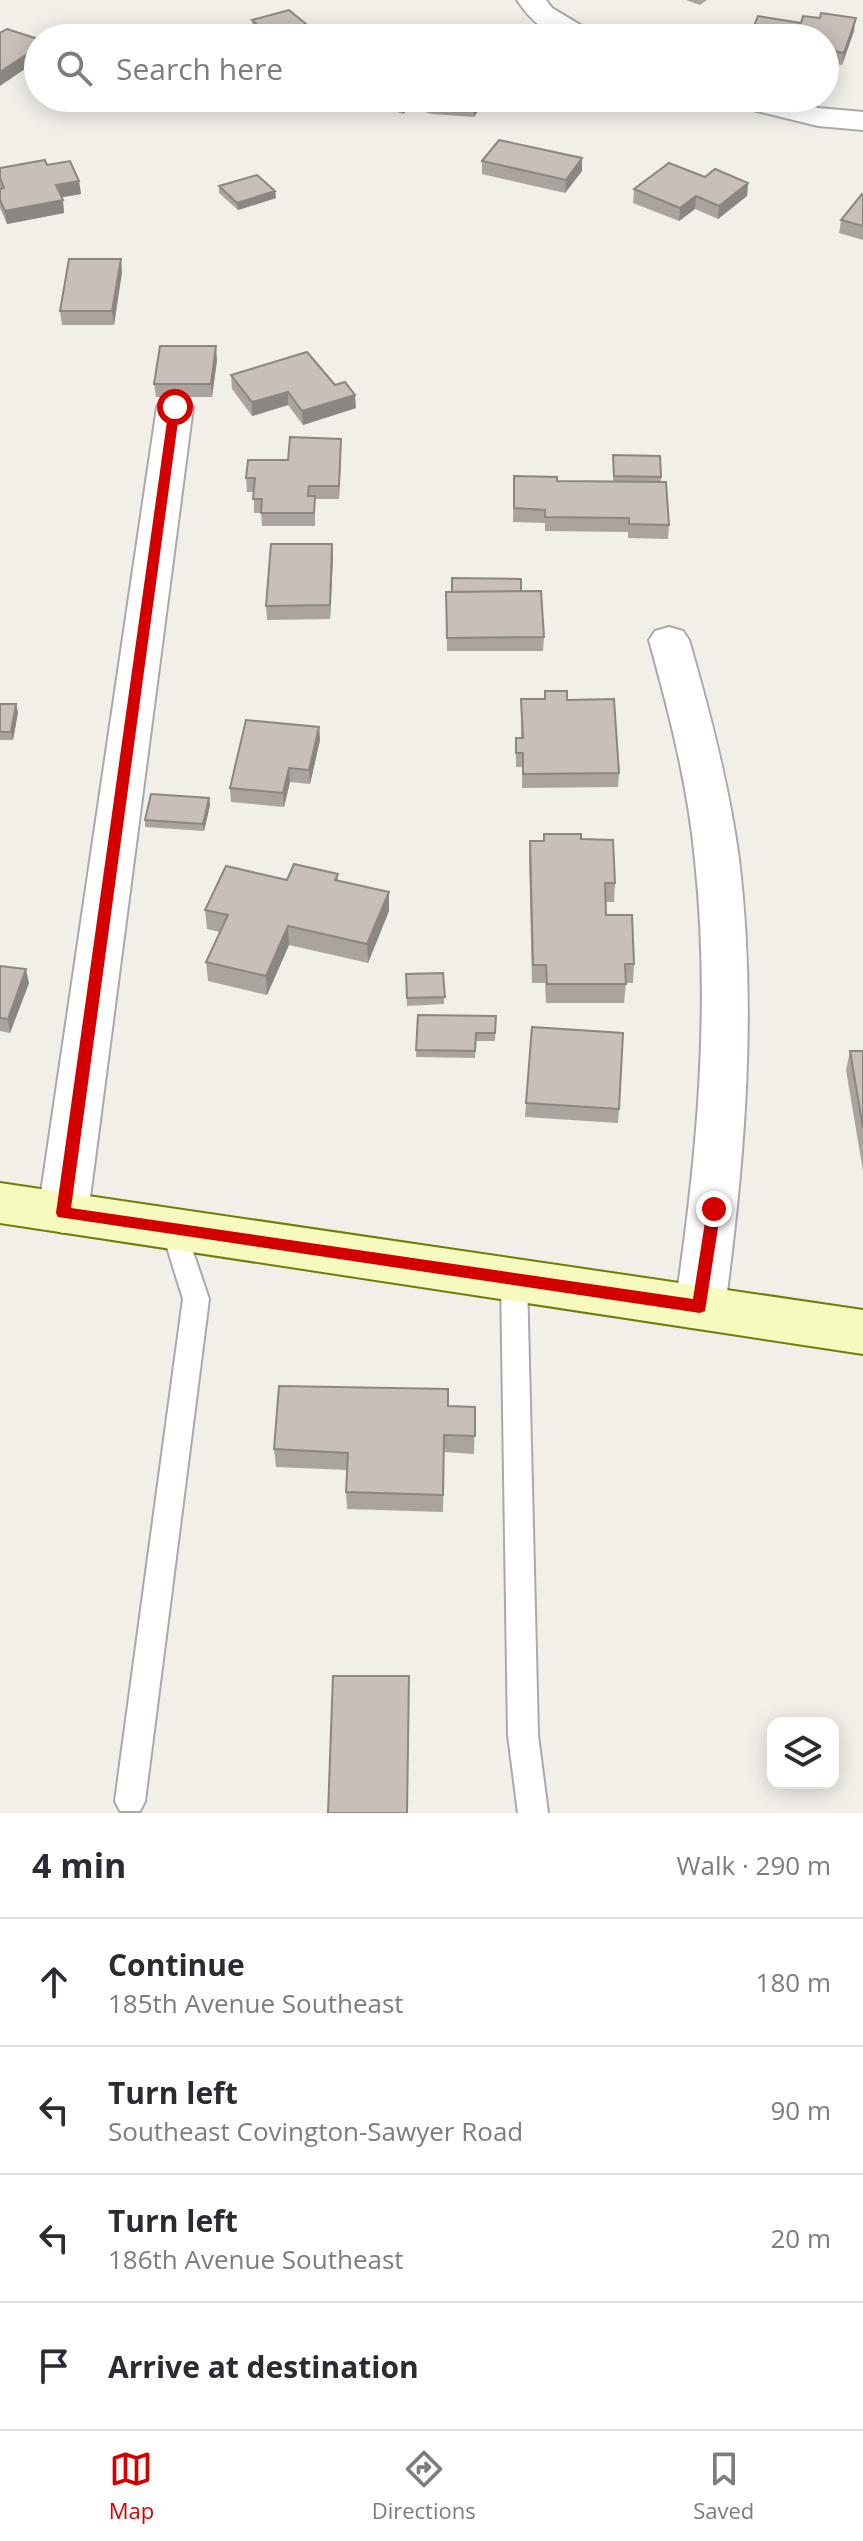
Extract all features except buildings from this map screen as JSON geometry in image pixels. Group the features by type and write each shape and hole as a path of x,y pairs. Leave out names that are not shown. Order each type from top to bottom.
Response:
{"street":[{"path":"531,0 542,14 559,24"},
{"path":"797,112 863,121"},
{"path":"63,1213 175,407"},
{"path":"669,640 705,782 717,859 724,943 726,1031 723,1117 700,1307"},
{"path":"0,1203 863,1332"}],"lane":[{"path":"130,1801 196,1299 173,1228"},
{"path":"514,1279 523,1735 533,1813"}],"route":[{"path":"175,407 63,1213 700,1307 714,1209"}]}
